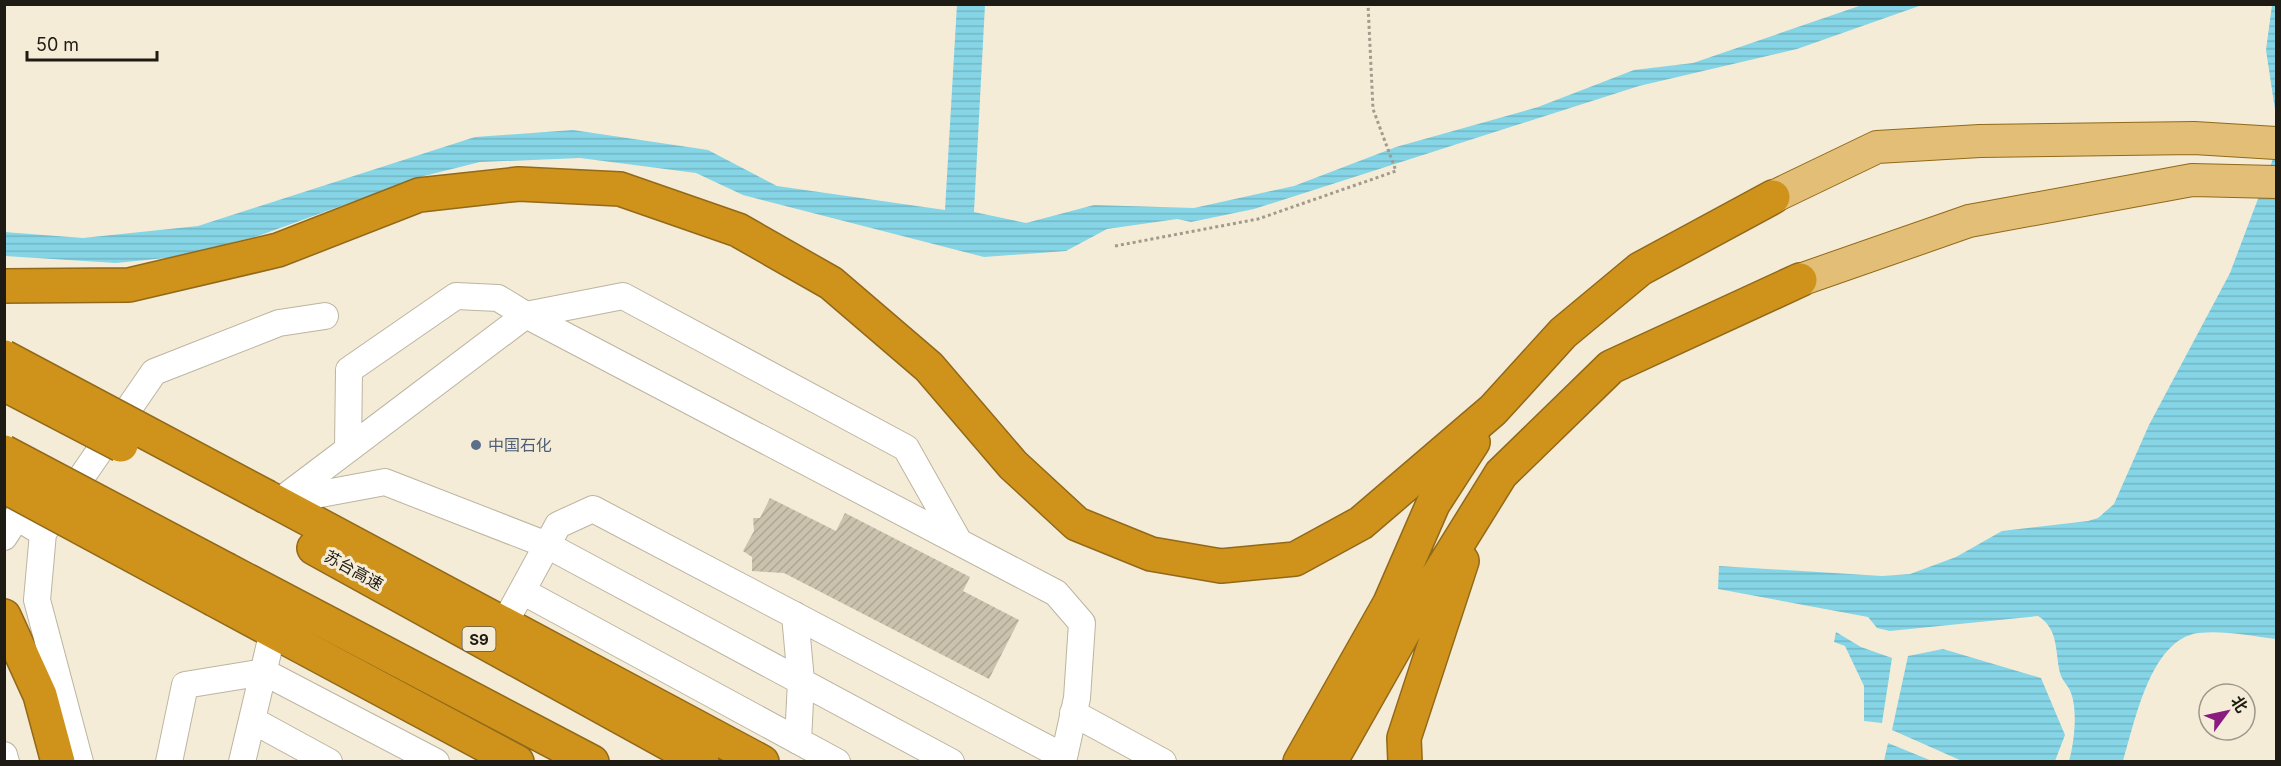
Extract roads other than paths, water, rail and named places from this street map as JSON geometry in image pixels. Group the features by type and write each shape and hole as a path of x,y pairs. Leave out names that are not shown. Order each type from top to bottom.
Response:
{"highway":[{"path":"4,286 129,285 278,250 419,195 519,184 620,189 738,230 831,283 929,367 1013,465 1077,524 1151,554 1221,566 1294,559 1361,523 1493,410 1563,333 1640,269 1773,196"},
{"path":"1330,762 1411,619 1501,474 1611,367 1800,280"},
{"path":"4,357 266,505 504,624 762,762"},
{"name":"苏台高速","path":"4,384 266,505 702,762"},
{"path":"1300,762 1390,603 1433,504 1493,410"},
{"path":"4,452 591,762"},
{"path":"4,486 517,762"},
{"path":"1405,762 1404,738 1481,506"},
{"path":"4,616 40,695 58,762"}],"main road":[{"path":"1773,196 1877,147 2007,141 2194,138 2277,143"},
{"path":"1800,280 1970,221 2192,180 2277,182"}],"street":[{"path":"348,449 348,370 456,296 498,298 526,315 1056,593 1082,623 1073,712 1064,759 593,509 558,525 504,624"},
{"path":"266,505 348,449 526,315 623,296 906,448 959,542"},
{"path":"80,762 37,600 43,533 154,372 279,323 325,316"},
{"path":"266,505 385,482 547,545 951,762"},
{"path":"4,537 17,517 43,533"},
{"path":"522,591 837,762"},
{"path":"795,615 801,681 798,741"},
{"path":"242,762 273,631"},
{"path":"169,762 185,685 264,672 436,762"},
{"path":"1073,712 1163,762"},
{"path":"252,720 329,762"},
{"path":"4,755 6,762"}],"water":[{"path":"957,4 985,5 974,212 1026,223 1094,205 1194,208 1294,186 1396,147 1538,107 1634,70 1693,63 1862,5 1922,5 1797,49 1639,86 1254,209 1191,222 1177,219 1107,229 1066,251 984,257 743,195 696,173 580,158 480,162 424,176 258,236 176,257 116,263 5,256 4,232 83,238 198,226 475,137 573,130 708,150 777,186 945,210"},
{"path":"2272,5 2276,5 2276,116 2266,50"},
{"path":"2276,151 2276,639 2218,632 2198,633 2181,639 2168,650 2156,666 2139,705 2123,761 2069,761 2074,727 2073,700 2060,673 2053,634 2045,621 2038,616 1890,631 1877,628 1868,617 1718,589 1719,566 1882,576 1910,574 1956,557 2002,531 2098,518 2114,504 2149,425 2230,273"},
{"path":"1836,632 1861,647 1892,658 1882,723 1864,721 1864,686 1845,646 1834,642"},
{"path":"1943,649 2041,678 2065,735 2055,761 1962,761 1892,730 1908,656"},
{"path":"1888,743 1932,761 1884,761"}],"place":[{"name":"中国石化","path":"476,445"}]}
